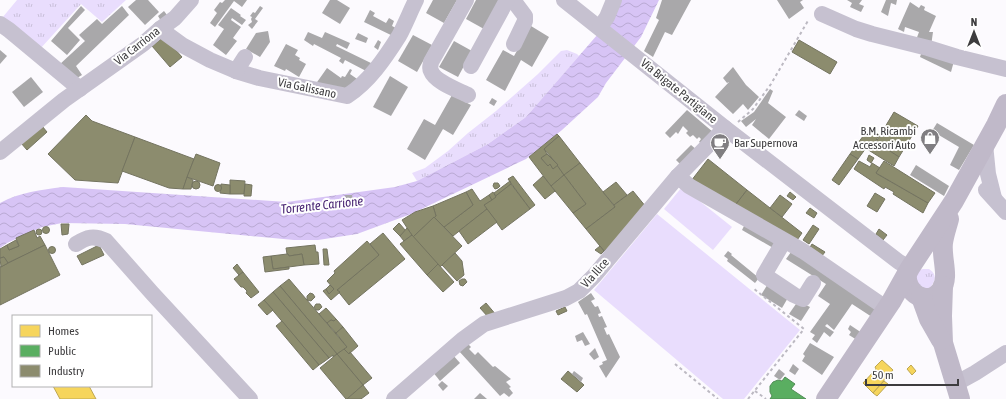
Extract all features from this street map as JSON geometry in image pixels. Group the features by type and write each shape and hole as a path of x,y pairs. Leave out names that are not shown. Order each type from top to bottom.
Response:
{"main road":[{"path":"826,399 954,201 1006,104"},
{"path":"943,343 943,244 954,201"},
{"path":"883,313 913,300 937,294 944,282 942,269 934,261 923,260 910,268 906,278 909,288 916,295 922,297"},
{"path":"922,297 929,319 943,343 958,391"}],"street":[{"name":"Via Carriona","path":"0,152 80,89 143,44 175,18 191,0"},
{"name":"Via Galissano","path":"160,29 182,45 210,60 236,71 259,78 347,96 363,85 380,63 399,35 416,0"},
{"path":"466,0 431,62 430,68 435,78 468,95"},
{"path":"471,66 507,0"},
{"path":"513,0 525,16 526,21 514,44"},
{"name":"Via Brigate Partigiane","path":"564,0 595,23 727,129 899,262 910,268"},
{"path":"595,23 607,17 614,0"},
{"path":"822,14 856,29 872,34 1006,69"},
{"path":"0,24 80,89"},
{"path":"236,71 245,57"},
{"name":"Via Ilice","path":"394,399 462,340 484,324 566,298 579,291 594,276 678,176 727,129"},
{"path":"985,144 988,174 994,198"},
{"path":"970,172 1006,212"},
{"path":"678,176 689,186 803,251 883,313"},
{"path":"76,244 91,236 99,237 106,241 250,399"},
{"path":"784,241 764,274 803,300 813,283"},
{"path":"958,391 975,373 1006,353"}],"path":[{"path":"727,129 753,110 771,84 808,20 815,15 822,14"},
{"path":"748,399 804,329 753,288"},
{"path":"675,364 718,399"},
{"path":"755,391 766,399"}],"green space":[{"path":"17,0 126,0 102,22 81,4 40,49 2,18"},
{"path":"567,50 579,56 526,117 488,144 417,181 412,173 425,168 448,151 538,74 561,51"},
{"path":"682,187 732,227 713,250 664,209"},
{"path":"657,214 800,330 744,399 723,399 594,290"},
{"path":"929,269 935,276 930,288 920,288 915,276 919,270"}],"water":[{"name":"Torrente Carrione","path":"619,0 659,0 641,37 606,83 598,97 562,130 526,159 411,214 357,234 318,240 294,240 125,224 62,223 42,227 7,243 0,248 0,203 15,196 39,190 63,187 287,202 395,187 417,181 488,144 526,117 611,19"}],"building: Homes":[{"path":"882,360 893,370 873,393 863,383"},
{"path":"911,365 916,371 912,375 907,369"},
{"path":"884,381 888,384 877,396 873,393"},
{"path":"54,387 90,387 96,399 60,399"}],"building: Public":[{"path":"785,377 795,384 791,389 806,399 770,399 772,396 770,386 773,382 778,380 782,381"}],"building: Industry":[{"path":"164,37 182,57 170,67 152,46"},
{"path":"799,40 837,62 830,74 792,52"},
{"path":"894,112 918,126 899,157 876,142"},
{"path":"86,115 92,121 135,137 118,183 75,180 48,154"},
{"path":"42,126 47,132 27,150 21,143"},
{"path":"869,128 879,135 870,151 866,148 858,159 850,154"},
{"path":"557,134 559,136 544,149 547,154 541,158 548,166 550,164 553,169 557,165 564,175 551,186 529,157"},
{"path":"559,136 580,163 564,175 558,165 544,149"},
{"path":"135,137 194,159 183,189 169,188 122,171"},
{"path":"876,142 899,157 894,166 870,151"},
{"path":"196,154 220,163 213,186 187,177"},
{"path":"547,154 558,165 553,169 550,164 548,166 541,158"},
{"path":"850,154 858,159 839,185 832,180"},
{"path":"869,155 874,158 871,163 867,160"},
{"path":"708,159 747,190 733,208 691,181"},
{"path":"859,161 870,167 872,163 880,168 876,173 928,203 923,213 893,194 894,192 885,187 884,189 854,169"},
{"path":"884,161 935,193 928,203 876,173"},
{"path":"580,163 615,207 586,229 573,213 586,204 564,175"},
{"path":"564,175 586,204 573,213 551,186"},
{"path":"513,176 535,205 530,209 508,179"},
{"path":"543,176 555,191 545,199 533,185"},
{"path":"187,177 193,180 191,189 183,189"},
{"path":"230,180 245,181 244,194 230,194"},
{"path":"196,181 199,182 199,188 196,189 193,188 192,185 193,182"},
{"path":"510,181 511,184 496,196 494,193"},
{"path":"616,182 627,195 614,205 603,192"},
{"path":"494,183 498,183 500,186 495,189 493,186"},
{"path":"221,184 230,185 230,194 220,193"},
{"path":"245,184 252,185 251,196 244,196"},
{"path":"511,184 530,209 502,230 484,205"},
{"path":"218,185 221,188 218,191 215,188"},
{"path":"472,189 480,201 489,195 492,200 484,205 487,209 453,236 444,227 473,205 466,192"},
{"path":"747,190 802,233 795,243 733,208"},
{"path":"633,191 646,207 618,241 604,251 586,229"},
{"path":"466,192 473,205 444,227 434,217 436,216 433,206"},
{"path":"493,192 496,197 492,200 489,195"},
{"path":"790,192 796,197 793,200 787,196"},
{"path":"875,193 885,199 877,212 867,206"},
{"path":"780,195 792,204 782,217 770,208"},
{"path":"433,206 436,216 413,237 402,220 415,212"},
{"path":"810,208 817,213 814,218 806,213"},
{"path":"487,209 497,222 468,244 459,231"},
{"path":"434,217 462,246 440,267 413,237"},
{"path":"399,223 406,231 400,236 393,229"},
{"path":"61,224 69,224 68,234 62,235"},
{"path":"813,225 819,229 809,244 803,240"},
{"path":"46,227 49,230 46,233 43,230"},
{"path":"407,228 412,235 404,241 400,236"},
{"path":"39,229 42,232 39,235 36,232"},
{"path":"879,229 887,235 883,240 876,234"},
{"path":"34,230 37,238 40,236 45,245 8,263 4,257 0,258 0,249 7,245 9,250 19,246 16,238"},
{"path":"383,233 405,259 349,305 337,290 379,255 370,244"},
{"path":"412,235 438,264 427,275 400,244"},
{"path":"16,240 19,246 9,250 7,245"},
{"path":"367,241 379,255 337,290 340,292 331,300 323,291 326,289 329,294 334,289 327,281 335,273 334,271"},
{"path":"812,244 825,252 821,257 809,249"},
{"path":"45,245 60,275 0,305 0,267"},
{"path":"99,245 104,255 82,265 77,256"},
{"path":"315,245 316,252 318,252 319,264 304,265 302,254 289,256 287,254 286,248"},
{"path":"52,246 55,247 55,253 52,254 49,253 48,250 49,247"},
{"path":"600,246 604,251 601,254 595,250"},
{"path":"323,249 327,249 329,265 324,265"},
{"path":"455,253 462,261 464,275 457,281 442,265"},
{"path":"288,254 289,256 302,254 304,265 273,269 271,256"},
{"path":"271,256 273,269 289,267 289,269 265,272 263,257"},
{"path":"4,257 8,263 1,267 0,258"},
{"path":"237,264 243,272 239,275 233,268"},
{"path":"438,264 454,282 443,292 427,275"},
{"path":"243,272 259,292 251,298 246,293 247,291 234,279"},
{"path":"289,279 347,347 341,353 340,352 337,354 280,286"},
{"path":"465,279 467,282 463,286 460,285 459,281"},
{"path":"330,285 334,289 329,294 326,289"},
{"path":"280,286 337,354 329,358 273,292"},
{"path":"273,292 329,358 319,365 264,300"},
{"path":"310,293 315,297 311,301 307,300 307,296"},
{"path":"264,300 273,310 267,315 258,305"},
{"path":"486,303 497,316 489,318 480,308"},
{"path":"316,304 320,304 322,307 319,310 316,310 314,307"},
{"path":"565,307 567,311 558,315 556,311"},
{"path":"326,308 336,319 334,321 331,320 327,323 319,314"},
{"path":"336,319 343,327 336,333 327,323"},
{"path":"282,321 319,365 313,370 276,326"},
{"path":"343,327 358,346 349,354 344,349 347,347 336,333"},
{"path":"344,349 349,354 350,352 372,378 363,385 337,354"},
{"path":"337,354 363,385 347,399 320,368"},
{"path":"568,371 584,385 577,392 561,379"},
{"path":"363,385 369,393 361,399 347,399"}],"building: Other":[{"path":"136,0 148,0 159,12 145,25 128,7"},
{"path":"225,0 247,0 242,7 234,1 215,27 210,23 217,13 214,10 220,2 222,3"},
{"path":"330,0 337,0 350,8 340,24 322,13"},
{"path":"433,0 457,0 444,23 426,13"},
{"path":"476,0 501,0 484,29 466,19"},
{"path":"662,0 691,0 672,35 665,32 653,57 644,51 659,20 656,18"},
{"path":"777,0 803,0 800,2 804,8 789,19"},
{"path":"847,0 862,0 859,4 864,6 861,12 850,7 852,3"},
{"path":"886,0 897,0 896,5 891,3 888,16 881,12"},
{"path":"910,2 919,8 921,5 925,7 924,10 936,16 929,32 933,32 931,46 916,40 919,32 905,27 904,32 898,29"},
{"path":"81,6 85,10 68,28 80,40 67,55 51,41"},
{"path":"122,6 129,15 76,66 82,75 77,78 59,65 85,41 79,35 97,19 102,24"},
{"path":"260,6 263,8 255,19 258,21 252,29 248,25 252,22 252,17 250,16 253,12 255,13"},
{"path":"231,8 246,20 242,25 232,18 231,20 241,27 233,38 237,41 226,55 213,45 224,29 218,25"},
{"path":"370,10 375,13 373,16 386,23 389,18 394,21 392,26 398,29 395,37 364,22"},
{"path":"164,11 167,15 161,21 158,16"},
{"path":"531,26 549,37 532,67 521,60 505,91 486,80 503,50 514,56"},
{"path":"268,31 270,42 260,57 246,49 256,33"},
{"path":"308,32 322,38 325,32 350,43 347,49 337,44 336,46 373,64 368,72 345,60 343,64 339,61 341,58 314,44 313,46 304,40"},
{"path":"358,33 368,38 366,43 355,39"},
{"path":"413,35 432,45 417,72 398,61"},
{"path":"378,40 381,42 378,50 374,47"},
{"path":"454,41 472,51 458,77 439,67"},
{"path":"286,44 298,50 295,55 300,58 299,60 306,64 299,77 286,69 285,71 274,66"},
{"path":"0,50 7,56 0,64"},
{"path":"922,51 954,61 951,72 920,57"},
{"path":"733,67 746,85 759,97 748,110 743,104 733,114 715,97 729,82 727,83 723,78"},
{"path":"327,68 341,78 342,76 345,77 350,69 352,70 350,74 360,81 346,91 315,85"},
{"path":"390,76 408,87 391,116 373,107"},
{"path":"31,77 43,92 24,107 12,92"},
{"path":"770,89 773,91 768,103 786,117 769,139 752,125 756,119 746,127 741,121 754,112"},
{"path":"452,95 471,105 453,135 443,129 425,160 407,149 424,119 435,125"},
{"path":"492,98 497,101 494,106 489,103"},
{"path":"687,110 713,132 702,144 699,142 701,139 699,137 697,139 693,135 690,137 686,133 688,131 683,126 678,134 676,132 670,138 665,133"},
{"path":"799,110 807,116 804,121 795,115"},
{"path":"937,123 974,145 959,170 950,165 959,147 932,131"},
{"path":"691,145 697,150 682,166 676,160"},
{"path":"916,165 949,186 944,196 910,175"},
{"path":"345,195 352,195 353,200 346,201"},
{"path":"746,222 776,239 775,249 742,230"},
{"path":"794,248 879,306 872,317 852,304 834,330 827,324 825,326 834,332 830,337 824,332 817,343 812,339 815,335 810,332 830,304 818,296 826,284 786,259"},
{"path":"728,251 759,278 755,283 727,261 728,259 724,256"},
{"path":"769,282 789,296 782,308 761,295"},
{"path":"591,293 595,299 591,301 595,307 598,306 601,313 598,314 599,317 602,316 607,327 604,328 607,335 609,334 620,357 606,378 599,366 603,364 602,362 607,360 587,314 585,315 578,302"},
{"path":"798,301 810,307 801,321 789,314"},
{"path":"850,325 862,333 857,340 849,335 851,332 848,329"},
{"path":"583,332 590,344 585,346 582,340 577,342 575,336"},
{"path":"467,343 471,347 469,349 475,355 478,352 493,367 495,366 511,379 506,382 511,387 509,388 513,393 509,397 504,393 500,396 458,350"},
{"path":"810,343 834,357 822,375 802,361 805,356 803,354"},
{"path":"595,348 599,357 594,360 589,354"},
{"path":"452,354 460,363 440,381 432,371"},
{"path":"793,364 799,369 795,375 789,371"},
{"path":"779,369 785,374 780,380 774,376"},
{"path":"574,371 583,378 581,382 572,374"},
{"path":"442,381 448,386 443,391 438,385"},
{"path":"480,393 487,399 474,399"}],"place":[{"name":"B.M. Ricambi Accessori Auto","path":"930,155"},
{"name":"Bar Supernova","path":"720,160"}]}
